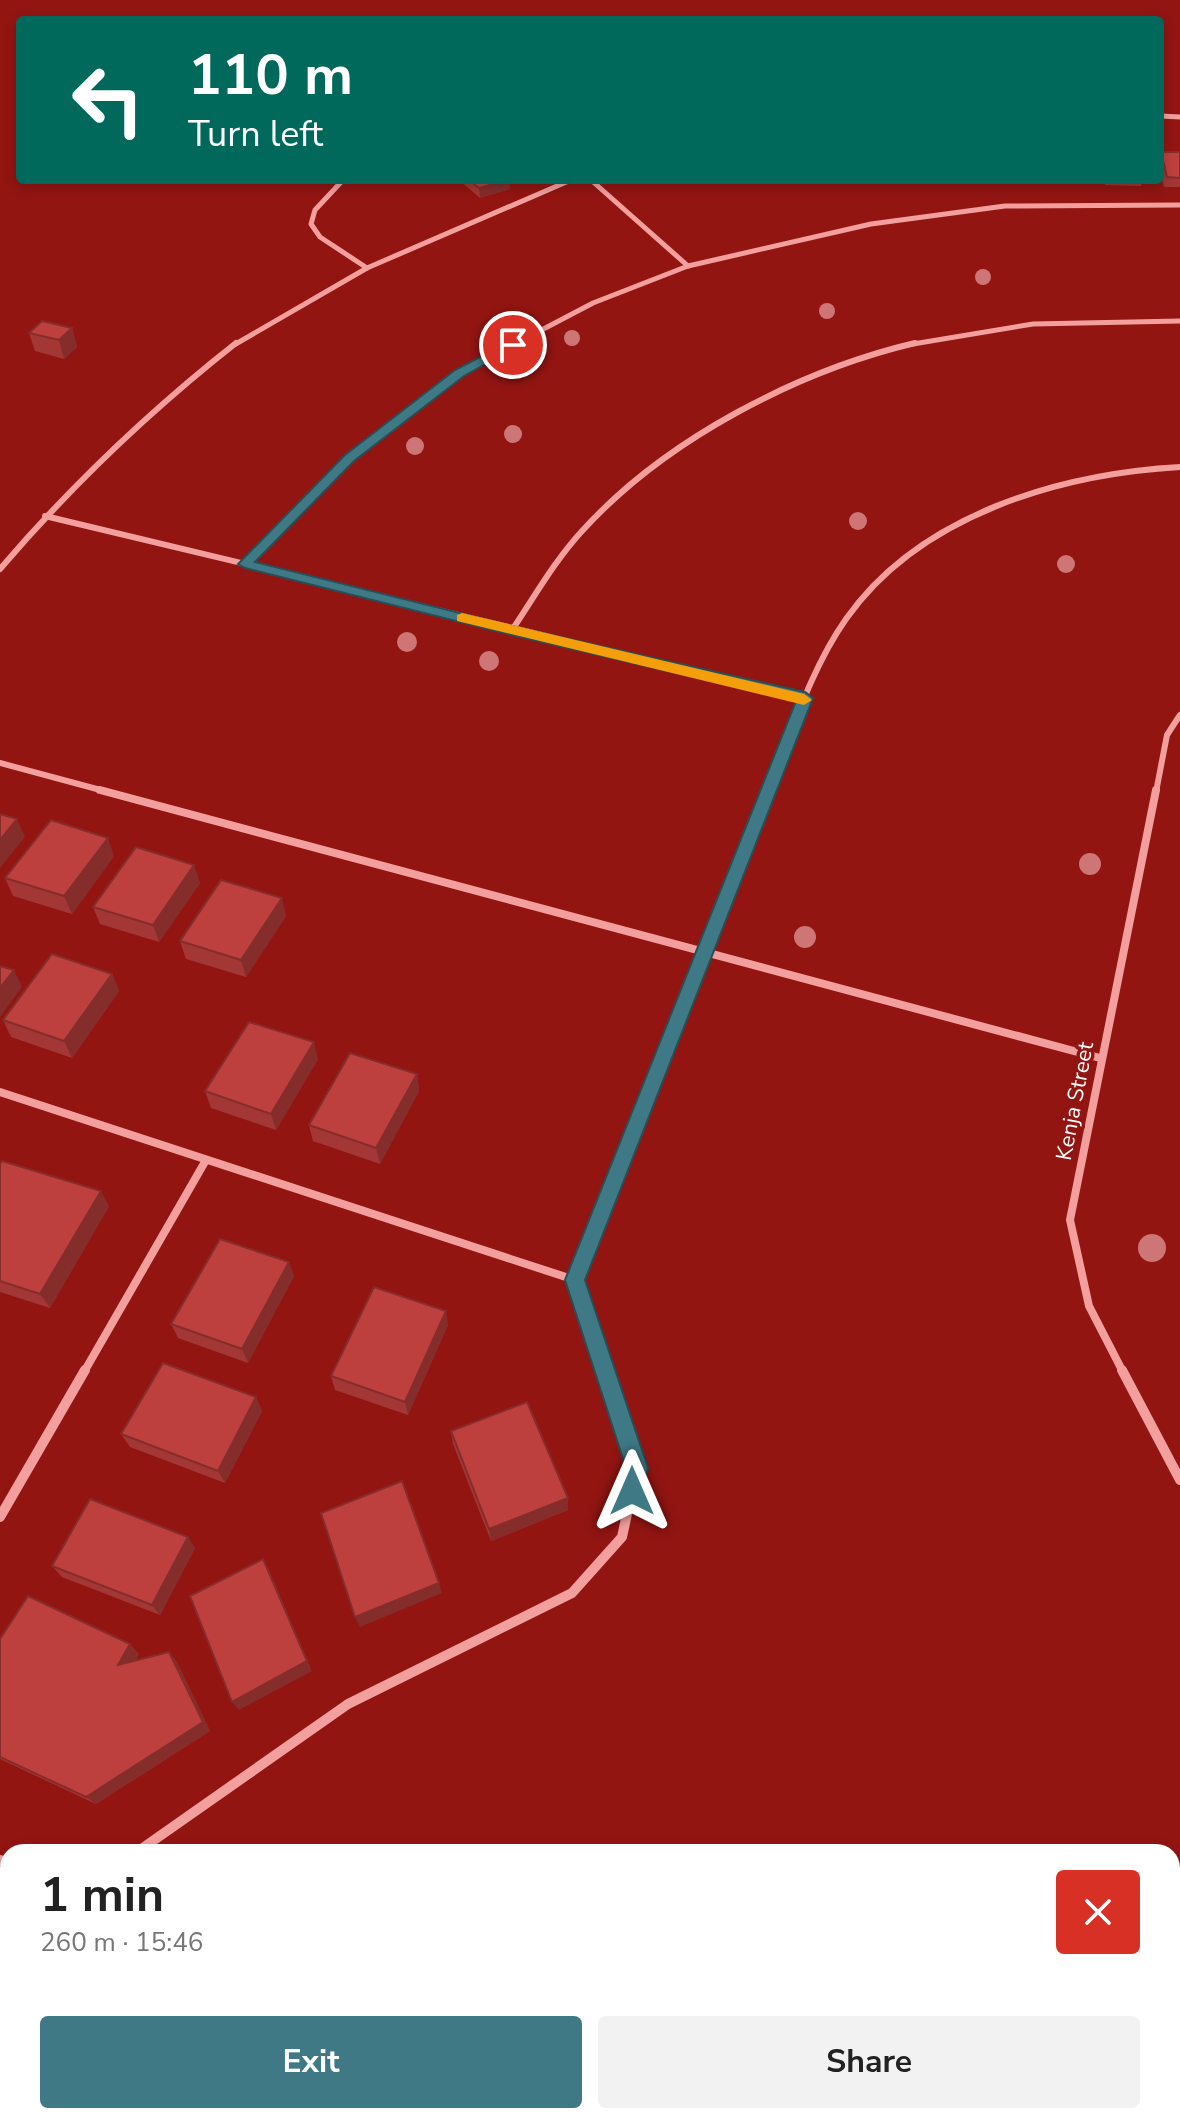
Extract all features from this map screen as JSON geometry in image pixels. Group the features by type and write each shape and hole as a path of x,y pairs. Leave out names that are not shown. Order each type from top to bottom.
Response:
{"street":[{"path":"339,184 315,210 311,224 320,237 367,268"},
{"path":"0,569 45,516 189,379 243,338 367,268 562,184"},
{"path":"596,184 688,266"},
{"path":"245,564 349,458 460,373 593,303 688,266 871,224 1005,206 1180,205"},
{"path":"512,630 571,543 641,476 714,426 796,382 877,354 971,330 1146,320 1180,321"},
{"path":"148,1844 348,1704 572,1593 622,1537 637,1468 575,1280 805,698 850,612 911,557 953,525 1072,481 1141,468 1180,467"},
{"path":"45,516 805,698"},
{"name":"Kenja Street","path":"1180,715 1167,735 1070,1220 1089,1306 1180,1480"},
{"path":"0,763 1100,1058"},
{"path":"0,1092 575,1280"},
{"path":"0,1517 206,1160"}],"building":[{"path":"1164,152 1180,152 1180,178 1167,177"},
{"path":"42,321 72,328 59,340 29,333"},
{"path":"0,814 17,819 0,840"},
{"path":"51,820 108,838 64,896 5,878"},
{"path":"136,847 194,865 153,925 93,907"},
{"path":"221,880 282,898 241,960 180,941"},
{"path":"52,954 112,974 64,1041 3,1020"},
{"path":"0,966 14,970 0,988"},
{"path":"249,1022 314,1042 271,1114 205,1091"},
{"path":"350,1053 417,1074 376,1148 309,1125"},
{"path":"2,1161 101,1191 40,1294 0,1281"},
{"path":"220,1239 289,1262 242,1349 171,1324"},
{"path":"374,1287 446,1311 405,1402 331,1376"},
{"path":"163,1363 256,1397 218,1471 121,1434"},
{"path":"527,1402 568,1498 489,1529 451,1431"},
{"path":"402,1481 439,1583 355,1617 321,1513"},
{"path":"90,1499 188,1537 152,1605 52,1566"},
{"path":"263,1559 307,1661 232,1702 190,1596"},
{"path":"28,1596 130,1644 118,1665 169,1652 203,1722 86,1797 0,1757 0,1639"}],"slow traffic":[{"path":"462,618 804,700"}],"route":[{"path":"513,345 460,373 349,458 245,564 805,698 575,1280 637,1468 632,1491"}]}
